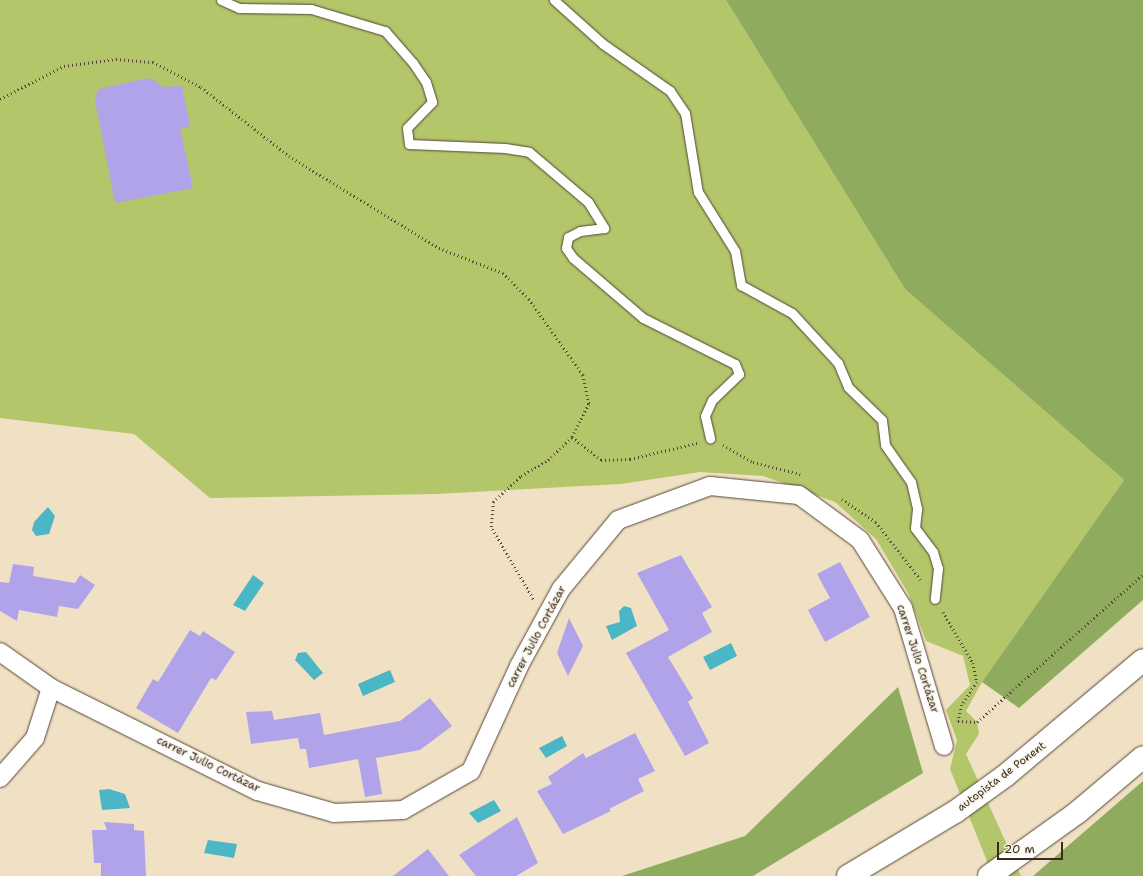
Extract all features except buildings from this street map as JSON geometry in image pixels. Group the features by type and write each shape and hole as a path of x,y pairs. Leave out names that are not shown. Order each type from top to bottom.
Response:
{"highway":[{"name":"autopista de Ponent","path":"848,876 955,812 1005,776 1143,660"},
{"path":"989,876 1078,812 1143,757"}],"street":[{"name":"carrer Julio Cortázar","path":"0,652 51,688 258,791 334,813 403,810 471,771 561,589 618,520 710,486 799,495 860,540 903,608 944,746"},
{"path":"0,778 35,738 51,688"}],"lane":[{"path":"221,0 239,8 311,9 385,31 414,63 426,82 432,102 407,128 409,144 505,148 529,152 588,202 604,228 580,230 568,238 566,248 573,258 642,318 735,364 739,374 712,400 705,416 710,438"},
{"path":"554,0 603,44 670,91 685,113 698,192 735,251 741,285 792,313 838,363 848,387 882,420 886,444 911,482 917,509 915,528 933,552 938,568 935,599"}],"path":[{"path":"0,100 64,66 116,59 153,62 200,88 303,164 439,248 503,273 529,299 583,376 589,404 572,437 548,460 521,476 493,502 491,527 545,619"},
{"path":"572,437 601,460 674,451 710,438 753,462 807,477"},
{"path":"836,495 876,522 935,599 973,663 977,682 962,705 958,722"},
{"path":"958,722 976,722 1143,574"},
{"path":"953,712 959,728"}],"green space":[{"path":"0,0 726,0 905,289 1124,480 982,682 966,711 977,722 979,734 966,754 1021,876 993,876 950,769 957,740 946,710 970,685 963,656 926,641 908,593 876,539 835,502 763,476 700,472 621,484 436,494 210,498 134,434 0,418"},
{"path":"726,0 1143,0 1143,600 1019,708 982,682 1124,480 905,289"},
{"path":"898,687 923,773 753,876 622,876 745,836"},
{"path":"1143,781 1143,876 1033,876"}],"water":[{"path":"48,507 55,516 49,534 36,536 32,530 34,522"},
{"path":"253,575 264,583 245,611 233,605"},
{"path":"624,606 631,608 637,626 612,640 606,626 620,622 619,611"},
{"path":"731,643 737,656 710,670 703,657"},
{"path":"306,652 323,673 314,680 295,660 298,653"},
{"path":"390,670 395,682 363,696 358,684"},
{"path":"562,736 567,746 546,758 539,748"},
{"path":"109,789 125,794 130,808 102,810 99,790"},
{"path":"494,800 501,811 478,823 469,813"},
{"path":"208,840 237,844 234,858 204,853"}]}
